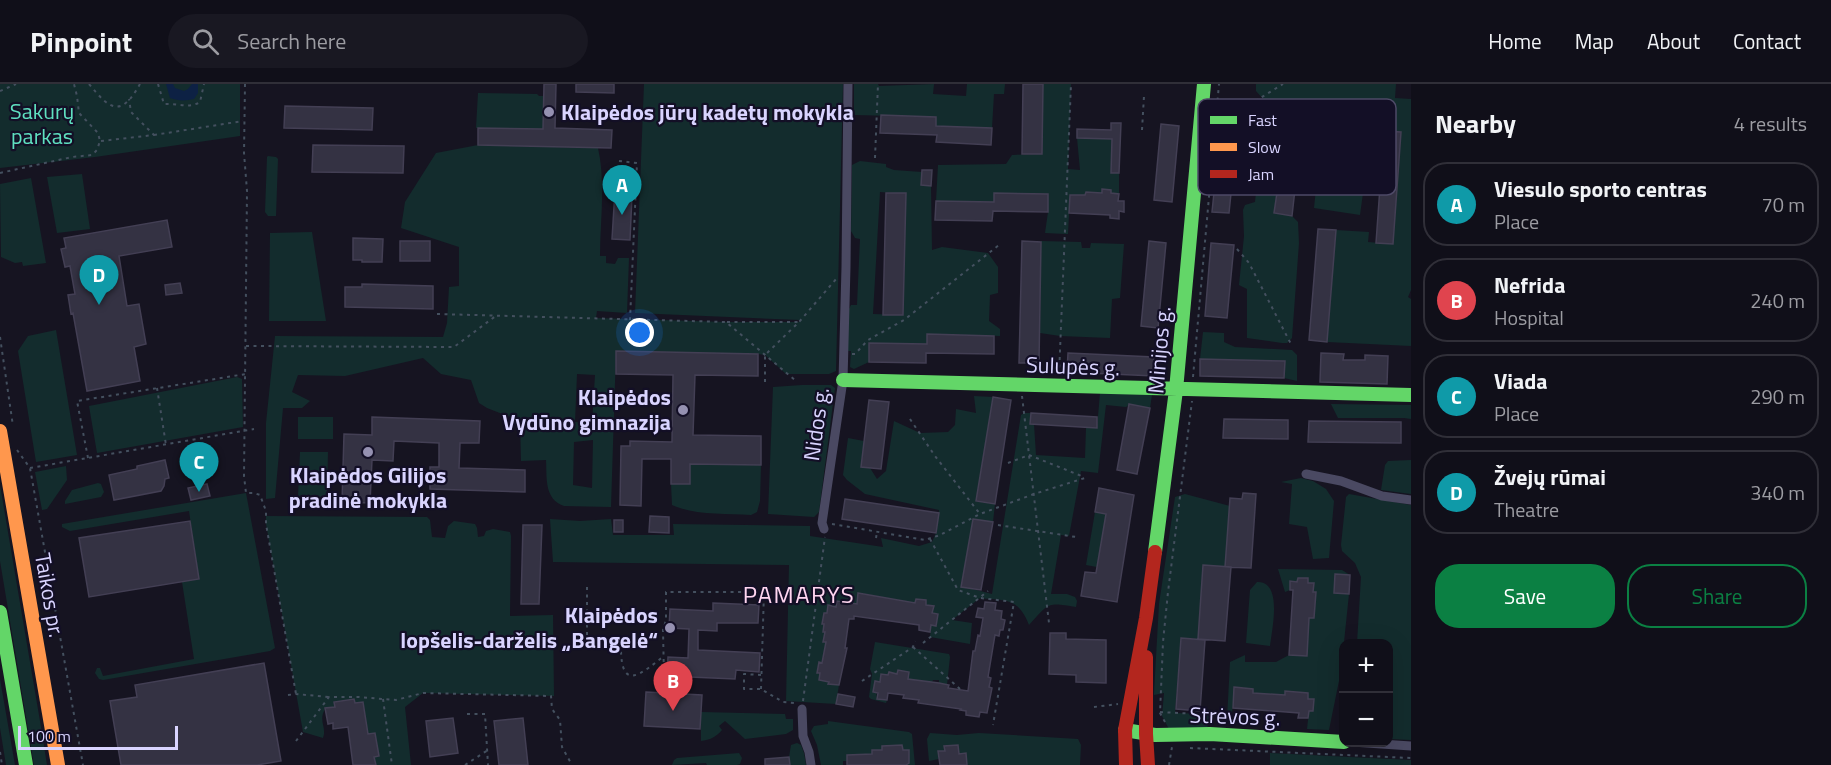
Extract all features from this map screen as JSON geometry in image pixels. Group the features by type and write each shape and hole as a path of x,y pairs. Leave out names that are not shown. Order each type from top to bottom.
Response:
{"main road":[{"name":"Minijos g.","path":"1203,99 1204,84"},
{"name":"Minijos g.","path":"1126,765 1125,730 1146,618 1176,390 1198,150"},
{"name":"Sulupės g.","path":"843,380 1411,395"},
{"name":"Taikos pr.","path":"6,429 58,765"},
{"path":"0,612 26,765"},
{"name":"Minijos g.","path":"1146,618 1148,765"},
{"name":"Strėvos g.","path":"1125,730 1176,742 1210,735 1339,742"}],"street":[{"name":"Nidos g.","path":"823,526 843,380 848,84"},
{"path":"1306,474 1341,481 1382,496 1411,500"},
{"path":"802,707 803,736 811,765"},
{"path":"1393,745 1411,746"}],"path":[{"path":"0,91 16,84"},
{"path":"0,173 72,157 92,155 97,150 100,141 98,133 79,113 75,85 79,84"},
{"path":"89,84 109,106 124,105 140,84"},
{"path":"159,84 164,105 172,103 189,106 200,102 204,84"},
{"path":"244,84 244,153 247,191 244,476 246,493 261,495 266,511 266,524 296,694"},
{"path":"875,158 878,84"},
{"path":"1058,387 1071,84"},
{"path":"1218,99 1219,84"},
{"path":"1259,99 1283,84"},
{"path":"1142,130 1144,96"},
{"path":"129,99 131,112 154,135"},
{"path":"100,141 244,121"},
{"path":"619,161 637,163 630,320"},
{"path":"1169,765 1172,747 1176,742 1160,713 1163,642 1192,407 1209,195"},
{"path":"843,354 855,354 868,340 904,320 999,245"},
{"path":"1237,249 1249,263 1292,346"},
{"path":"765,382 765,355 799,322 846,267"},
{"path":"437,314 799,322"},
{"path":"246,346 454,347 497,315"},
{"path":"726,322 796,381"},
{"path":"0,337 6,429"},
{"path":"88,458 76,401 246,374"},
{"path":"1020,386 1049,623"},
{"path":"157,388 166,445"},
{"path":"910,419 935,456 980,514"},
{"path":"30,468 254,429"},
{"path":"16,448 30,468 83,765"},
{"path":"761,675 744,674 744,689 761,689 783,702 802,707 826,539 823,526 925,540 980,514 1085,478 1029,455 1008,462"},
{"path":"998,525 1076,537"},
{"path":"876,538 878,532"},
{"path":"930,539 958,590 980,598 1014,602 993,725"},
{"path":"587,587 587,647 621,648 621,661 625,672 634,676 664,656"},
{"path":"923,643 988,591"},
{"path":"664,677 663,630 666,620 666,592 764,592 761,689"},
{"path":"862,681 913,646 915,641"},
{"path":"913,646 960,689"},
{"path":"288,695 396,700 423,693 551,696 552,709 560,720 562,747 572,765"},
{"path":"296,741 329,698"},
{"path":"383,699 392,765"},
{"path":"467,714 485,714 488,765"},
{"path":"560,729 567,729"},
{"path":"1188,747 1411,759"},
{"path":"465,765 488,750"},
{"path":"0,752 2,765"}],"green space":[{"name":"Sakurų parkas","path":"0,84 240,84 240,136 0,168"},
{"path":"644,84 843,84 836,371 829,374 786,374 765,355 758,354 616,351 611,507 564,506 558,503 548,487 546,460 521,461 520,421 479,403 471,380 441,374 423,358 345,376 298,375 292,392 310,401 302,408 283,408 275,498 266,499 266,423 275,336 443,337 447,323 449,287 459,286 459,247 401,228 405,202 436,153 478,145 598,148 602,188 600,256 606,256 606,263 615,264 618,258 629,258 627,313 597,311 596,318 726,322 799,322 800,320 635,313","holes":["577,374 595,375 592,423 575,422","593,440 592,488 573,485 574,442"]},
{"path":"854,84 878,84 879,86 934,84 933,94 966,96 967,84 1005,84 1004,94 994,94 992,128 936,126 936,117 854,115"},
{"path":"1043,84 1071,84 1068,169 1080,170 1077,138 1121,139 1112,173 1119,173 1119,194 1103,189 1102,193 1086,192 1085,195 1070,195 1068,234 1045,233 1048,194 994,193 994,202 936,201 938,165 1006,164 1012,155 1042,154"},
{"path":"1256,84 1396,84 1395,98 1411,99 1411,290 1408,297 1411,299 1411,346 1327,342 1336,230 1369,232 1368,242 1393,244 1401,133 1396,132 1396,99 1263,99 1256,91"},
{"path":"478,93 544,96 543,129 476,128"},
{"path":"268,156 278,159 276,216 268,216 265,212"},
{"path":"860,161 886,164 886,167 894,170 922,172 922,185 931,186 932,250 942,247 988,253 998,267 998,293 990,295 989,321 1000,329 1000,336 928,334 927,344 869,343 869,362 854,369 850,367 851,351 847,351 848,311 851,305 857,305 860,239 855,238 851,231 852,165","holes":["880,192 906,194 903,315 873,314"]},
{"path":"82,174 90,229 57,233 47,177"},
{"path":"31,178 46,263 23,266 22,262 15,263 1,257 0,184"},
{"path":"1256,195 1277,195 1274,213 1292,216 1298,222 1299,243 1292,338 1287,343 1247,338 1247,289 1239,285 1244,236 1243,210 1245,205 1255,202"},
{"path":"1315,195 1363,195 1360,215 1314,208"},
{"path":"312,232 326,321 269,321 270,233"},
{"path":"1041,241 1081,242 1082,248 1090,248 1091,243 1124,244 1120,298 1112,299 1110,338 1040,333"},
{"path":"56,330 77,455 36,462 18,351 28,336"},
{"path":"1203,332 1224,333 1224,342 1235,347 1292,350 1297,355 1297,381 1284,378 1285,361 1200,359"},
{"path":"237,377 242,379 243,427 97,453 89,406"},
{"path":"831,385 835,388 819,512 814,517 768,514 773,387"},
{"path":"1100,393 1152,395 1150,408 1106,405 1098,473 1081,471 1069,536 1061,535 1051,594 1067,594 1075,597 1076,607 1049,606 1029,625 1016,605 1004,600 980,598 952,620 972,623 970,644 930,637 931,625 938,614 932,613 933,606 926,605 926,600 916,599 915,603 859,593 856,608 849,603 837,601 836,607 829,605 827,613 824,613 823,641 826,642 822,663 819,663 817,672 829,684 839,685 836,704 786,701 789,565 553,562 550,519 580,521 611,519 613,535 674,535 673,524 810,526 810,536 883,547 881,538 919,546 932,542 936,533 939,510 865,494 847,480 843,475 848,438 864,441 861,466 870,468 877,479 886,471 894,421 920,433 948,432 955,425 956,409 976,413 974,396 993,397 976,501 995,504 993,522 973,519 961,586 992,594 1021,415 1031,413 1030,424 1034,424 1036,455 1085,458 1086,428 1097,428"},
{"path":"1331,404 1411,405 1411,419 1338,418"},
{"path":"298,417 333,417 333,439 298,439"},
{"path":"300,452 328,452 327,498 298,497"},
{"path":"1411,460 1411,494 1381,490 1385,465 1388,461"},
{"path":"690,464 761,465 760,501 757,512 751,515 711,513 681,509 672,505 671,484 690,484"},
{"path":"66,466 67,480 47,509 42,510 35,472"},
{"path":"1301,478 1313,481 1326,489 1334,501 1329,558 1313,559 1307,527 1289,524 1292,484 1281,482"},
{"path":"101,484 104,492 101,497 65,504 72,490"},
{"path":"0,485 47,765 34,765 0,561"},
{"path":"246,493 275,648 270,651 99,679 95,673 97,668 100,668 103,676 194,659 182,582 199,579 189,511 70,531 62,527 62,524"},
{"path":"1185,494 1230,506 1225,567 1204,565 1198,639 1181,638 1175,713 1210,714 1207,729 1169,729 1162,716 1164,693 1154,695 1159,604 1175,497"},
{"path":"1349,494 1411,505 1411,740 1393,739 1393,639 1357,639 1361,577 1355,563 1342,551 1341,545 1346,497"},
{"path":"1095,512 1111,515 1097,567 1086,565"},
{"path":"266,516 427,517 430,520 432,537 445,538 448,526 454,521 475,524 478,537 484,536 486,531 493,529 510,532 510,616 553,615 554,696 423,693 405,707 411,765 376,765 374,757 379,756 375,733 368,734 335,707 325,709 323,713 323,738 303,732"},
{"path":"1278,569 1342,570 1350,575 1336,574 1334,593 1349,594 1344,639 1339,639 1339,681 1329,730 1307,729 1309,711 1313,711 1314,700 1308,699 1308,693 1286,691 1285,695 1253,693 1253,689 1235,687 1231,722 1227,719 1230,662 1245,655 1245,662 1276,662 1289,655 1307,656 1309,618 1314,618 1316,592 1313,592 1314,583 1308,583 1308,578 1298,578 1297,582 1290,581 1290,590 1285,592"},
{"path":"1257,582 1265,584 1273,597 1274,618 1270,646 1246,643 1250,590"},
{"path":"875,642 949,654 947,685 939,684 939,680 932,682 908,679 909,672 898,670 897,674 889,672 888,675 881,674 880,682 875,681 877,699 887,700 886,703 871,699 869,697 872,674 870,669"},
{"path":"0,679 15,765 6,765 0,728"},
{"path":"701,712 785,714 786,719 793,719 793,730 786,734 745,739 725,721 719,726 722,730 717,735 701,741"},
{"path":"828,721 909,732 912,734 915,765 906,765 909,763 909,750 903,750 902,745 882,746 882,750 873,750 873,759 866,754 847,755 847,761 843,761 843,765 821,765 817,745 811,731 814,726 828,724"},
{"path":"930,733 957,735 979,733 1078,739 1081,745 1080,765 967,765 966,753 959,754 958,745 945,746 945,751 938,752 939,759 929,761 927,739"},
{"path":"797,743 801,745 806,765 790,765 791,745"},
{"path":"739,753 742,758 740,764 737,765 707,765 706,763 672,765 677,758"},
{"path":"1270,753 1411,760 1411,765 1270,765"}],"water":[{"path":"166,84 173,84 175,88 184,91 192,84 198,84 198,93 194,99 173,99 170,98"}],"building":[{"name":"Klaipėdos jūrų kadetų mokykla","path":"544,84 556,84 555,128 612,130 611,148 478,145 478,128 543,129"},
{"path":"576,84 614,84 614,93 576,92"},
{"path":"1023,84 1043,84 1042,154 1022,154"},
{"path":"285,106 373,108 372,130 284,128"},
{"path":"881,115 936,117 936,126 992,128 991,145 936,142 937,135 880,133"},
{"path":"1111,123 1121,123 1119,173 1111,173 1112,139 1077,138 1077,129 1111,130"},
{"path":"1161,124 1179,126 1172,202 1154,200"},
{"path":"1396,132 1401,132 1393,244 1376,243 1379,195 1396,195"},
{"path":"313,145 404,146 403,173 312,172"},
{"path":"922,170 932,170 931,186 921,185"},
{"path":"609,172 633,173 630,240 612,239 615,190 609,190"},
{"path":"1102,189 1119,194 1118,201 1124,201 1124,212 1119,211 1119,219 1110,218 1110,215 1069,213 1070,195 1085,195 1086,192 1102,193"},
{"path":"886,193 906,193 903,315 883,315"},
{"path":"994,193 1048,194 1048,212 993,211 992,221 935,220 936,201 994,202"},
{"path":"1214,195 1231,195 1229,213 1212,212"},
{"path":"1277,195 1294,195 1292,216 1274,213"},
{"path":"167,220 172,247 119,256 127,306 139,304 146,344 134,347 140,381 87,391 68,295 75,294 70,266 65,267 61,249 66,248 64,238"},
{"path":"1318,229 1336,230 1327,342 1309,340"},
{"path":"353,238 383,239 382,262 353,260"},
{"path":"400,241 430,241 430,261 400,261"},
{"path":"1022,241 1041,242 1039,363 1019,363"},
{"path":"1149,241 1166,243 1158,328 1141,326"},
{"path":"1211,243 1234,245 1227,318 1205,316"},
{"path":"180,283 182,293 166,295 165,285"},
{"path":"362,284 433,286 433,309 345,307 345,287 362,287"},
{"path":"927,334 994,336 994,354 926,353 926,363 869,362 869,343 927,344"},
{"name":"Klaipėdos Vydūno gimnazija","path":"616,351 758,354 758,376 695,375 693,435 761,436 761,465 690,464 690,484 671,484 671,459 642,459 641,506 620,505 621,446 630,446 630,441 672,442 673,375 616,374"},
{"path":"1068,353 1154,357 1154,376 1067,372"},
{"path":"1321,353 1344,354 1343,360 1365,360 1365,355 1388,356 1387,384 1320,382"},
{"path":"1200,359 1285,361 1284,378 1200,376"},
{"path":"993,397 1011,400 995,504 976,501"},
{"path":"869,400 889,402 881,469 861,467"},
{"path":"1129,404 1150,408 1137,474 1117,470"},
{"path":"1031,413 1097,417 1097,428 1030,424"},
{"name":"Klaipėdos Gilijos pradinė mokykla","path":"372,417 480,421 479,443 460,443 459,468 525,470 525,492 430,489 430,467 439,467 439,443 394,441 393,461 372,460 370,503 342,502 344,434 372,435"},
{"path":"1224,419 1288,420 1288,439 1223,438"},
{"path":"1309,421 1401,422 1401,443 1308,442"},
{"path":"165,460 169,478 165,479 161,491 114,500 109,475"},
{"path":"207,484 210,496 191,500 188,488"},
{"path":"1099,488 1134,495 1117,602 1081,596 1085,572 1096,573 1106,514 1095,512"},
{"path":"1243,493 1256,494 1251,568 1225,567 1230,498 1242,499"},
{"path":"845,499 939,513 936,533 842,519"},
{"path":"650,516 669,517 669,533 649,532"},
{"path":"973,519 993,522 981,590 961,587"},
{"path":"614,520 623,520 623,532 614,532"},
{"path":"190,521 199,579 89,597 79,538"},
{"path":"523,525 542,525 539,604 521,604"},
{"path":"1203,565 1231,567 1225,641 1198,639"},
{"path":"1335,574 1350,575 1349,594 1334,593"},
{"path":"1298,578 1308,578 1308,583 1314,583 1313,592 1316,592 1314,618 1309,618 1307,656 1289,655 1293,590 1290,590 1290,581 1297,582"},
{"path":"858,593 915,603 916,599 926,600 926,605 934,606 932,613 938,614 936,626 931,625 930,632 919,630 919,625 854,616 854,619 849,619 845,648 847,648 839,685 828,684 829,682 819,680 820,673 817,673 819,662 822,663 826,642 823,642 824,613 827,613 828,605 836,607 837,601 857,604"},
{"path":"985,602 996,603 995,610 1002,611 1001,619 1005,620 999,636 995,635 988,677 991,678 989,687 992,688 987,713 980,712 979,717 966,715 966,711 961,709 918,703 919,700 903,698 904,695 888,693 887,700 877,699 878,693 873,692 875,681 880,682 881,674 888,675 889,672 897,674 898,670 909,672 908,679 949,685 948,688 968,691 973,651 975,651 978,635 980,636 983,618 976,617 978,608 984,609"},
{"path":"713,603 759,605 758,623 717,623 717,631 698,630 698,650 760,653 759,672 736,670 735,679 667,676 668,657 688,658 689,629 669,628 670,609 713,611"},
{"path":"1050,633 1066,633 1066,639 1106,640 1106,683 1076,682 1076,675 1049,674"},
{"path":"1181,638 1205,640 1200,711 1176,709"},
{"path":"264,663 281,761 257,765 121,765 110,701 137,697 135,685"},
{"path":"1234,687 1253,689 1253,693 1285,695 1285,691 1308,693 1308,699 1314,699 1313,711 1309,711 1308,718 1298,718 1299,713 1233,708"},
{"path":"646,692 702,695 700,729 644,726"},
{"path":"838,694 855,697 853,707 836,704"},
{"path":"354,699 355,703 363,702 368,734 375,733 379,756 374,757 376,765 353,765 348,727 333,729 333,723 328,724 325,708 335,707 334,702"},
{"path":"453,718 458,753 430,757 426,721"},
{"path":"523,718 528,765 499,765 494,721"},
{"path":"902,745 903,750 909,750 909,763 906,765 847,765 847,755 872,754 872,750 882,750 882,746"},
{"path":"958,745 959,754 966,753 967,765 940,765 938,751 945,751 944,746"},
{"path":"789,757 790,765 765,765 765,759"}],"traffic: fast":[{"path":"1203,99 1204,84"},
{"path":"1155,552 1176,390 1198,150"},
{"path":"843,380 1411,395"},
{"path":"0,612 26,765"},
{"path":"1125,730 1155,735 1210,734 1339,742"}],"traffic: slow":[{"path":"0,431 58,765"}],"traffic: jam":[{"path":"1126,765 1125,730 1146,618 1155,552"},
{"path":"1146,657 1148,765"}],"place":[{"name":"Klaipėdos jūrų kadetų mokykla","path":"549,112"},
{"name":"Viesulo sporto centras","path":"622,215"},
{"name":"Žvejų rūmai","path":"99,305"},
{"name":"Klaipėdos Vydūno gimnazija","path":"683,410"},
{"name":"Klaipėdos Gilijos pradinė mokykla","path":"368,452"},
{"name":"Viada","path":"199,492"},
{"name":"Klaipėdos lopšelis-darželis „Bangelė“","path":"670,628"},
{"name":"Nefrida","path":"673,711"}],"district":[{"name":"PAMARYS","path":"799,594"}]}
